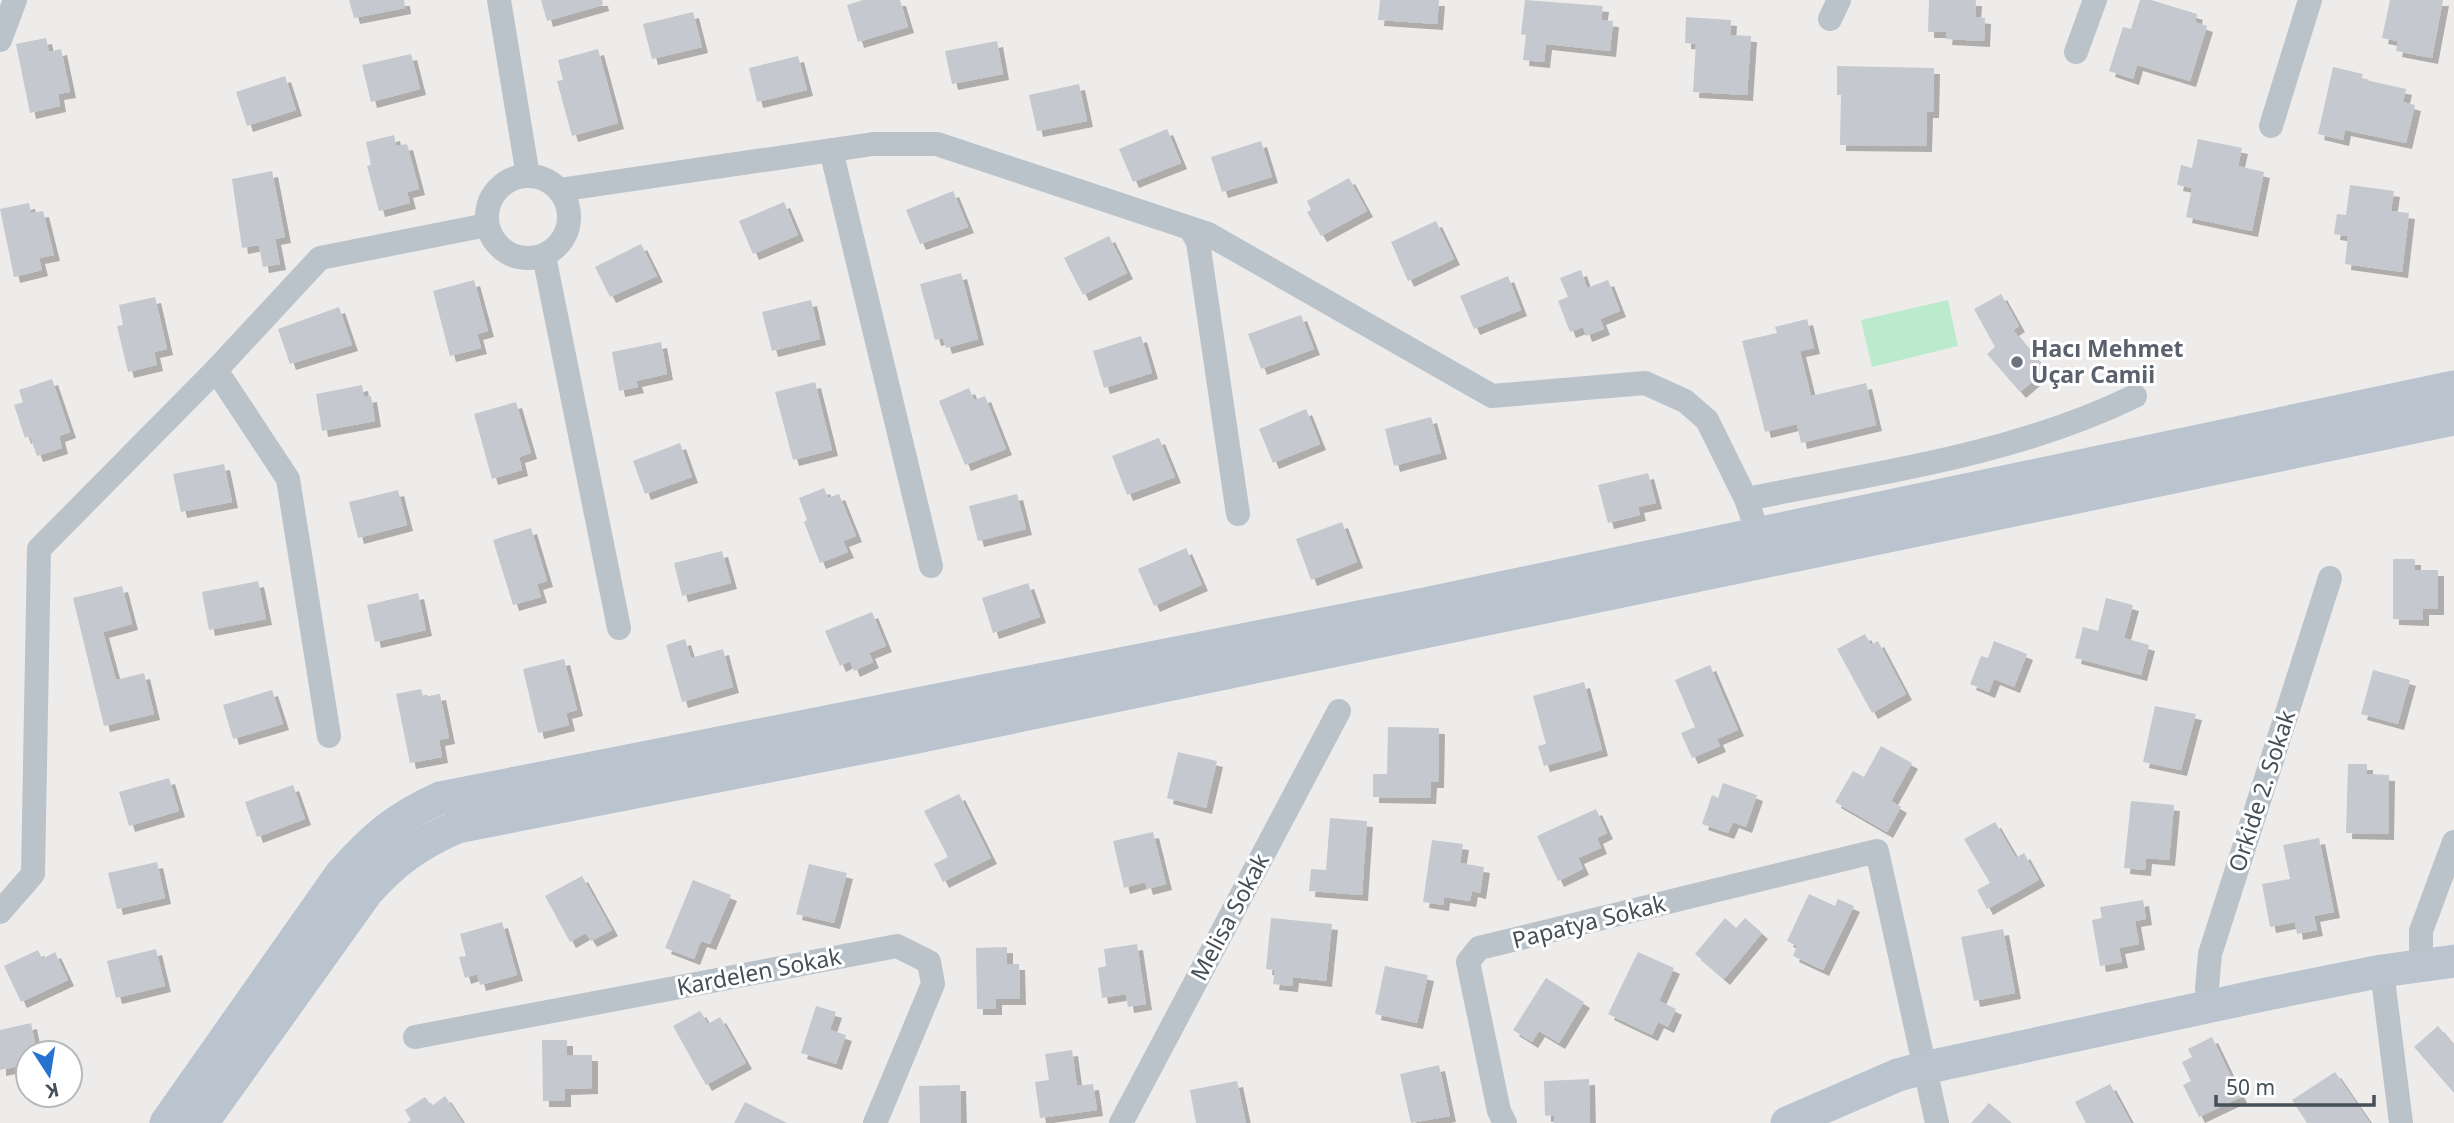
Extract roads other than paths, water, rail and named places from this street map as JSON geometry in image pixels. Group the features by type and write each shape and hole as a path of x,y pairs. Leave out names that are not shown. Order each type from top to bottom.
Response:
{"main road":[{"path":"166,1123 341,874 372,839 414,810 440,799 1141,661 1758,533 2453,400"},
{"path":"202,1123 366,892 396,860 430,839 457,827 947,731 2453,400"},
{"path":"440,799 457,827"},
{"path":"1787,1123 1898,1075 1924,1068 2382,971 2454,961"}],"street":[{"path":"0,40 15,0"},
{"path":"499,0 528,176"},
{"path":"2076,52 2095,0"},
{"path":"2271,126 2310,0"},
{"path":"559,190 831,149 873,144 937,144 1208,234 1492,396 1645,383 1685,401 1707,420 1746,499 1758,533"},
{"path":"831,149 931,566"},
{"path":"528,176 548,181 559,190 569,216 565,236 544,256 530,259 513,257 491,239 486,211 491,197 501,186 528,176"},
{"path":"0,912 33,874 39,549 216,370 320,258 487,225"},
{"path":"1190,228 1198,242 1238,514"},
{"path":"544,256 619,628"},
{"path":"216,370 288,478 329,736"},
{"path":"1746,499 1968,454 2092,417 2135,396"},
{"name":"Orkide 2. Sokak","path":"2210,1006 2207,988 2210,954 2329,578"},
{"name":"Melisa Sokak","path":"1121,1123 1339,711"},
{"path":"2421,964 2421,931 2454,842"},
{"name":"Papatya Sokak","path":"1505,1123 1499,1111 1468,962 1479,948 1877,851 1924,1068"},
{"name":"Kardelen Sokak","path":"415,1037 897,946 929,962 933,985 875,1123"},
{"path":"2382,971 2401,1123"},
{"path":"1924,1068 1937,1123"}],"place":[{"name":"Hacı Mehmet Uçar Camii","path":"2017,362"}]}
